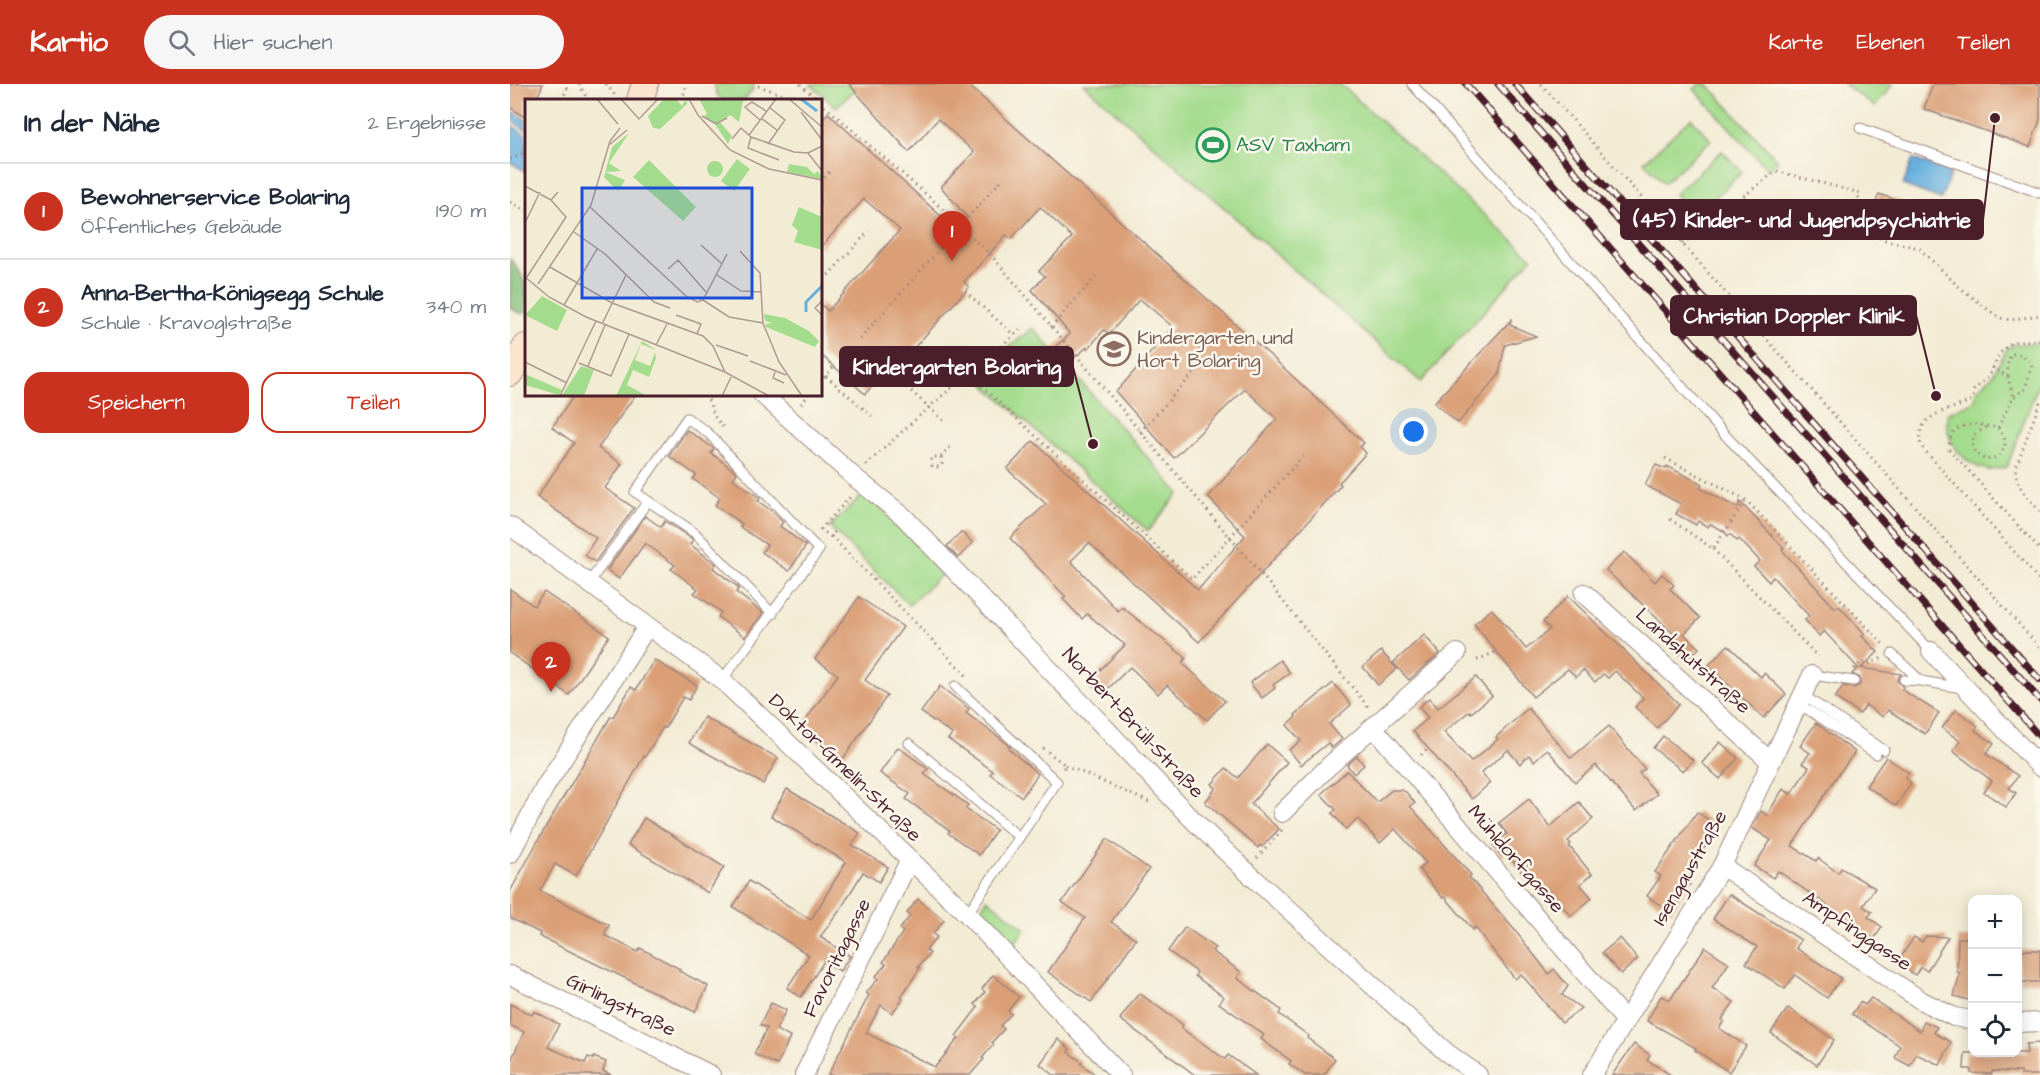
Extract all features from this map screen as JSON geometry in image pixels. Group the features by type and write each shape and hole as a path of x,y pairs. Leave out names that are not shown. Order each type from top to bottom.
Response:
{"street":[{"path":"629,99 645,84"},
{"path":"510,373 525,349"},
{"name":"Norbert-Brüll-Straße","path":"764,396 855,483 903,516 1166,789 1191,818 1246,871 1446,1052 1478,1075"},
{"name":"Doktor-Gmelin-Straße","path":"510,526 722,681 967,914 1121,1075"},
{"name":"Landshutstraße","path":"1584,592 1771,762"},
{"path":"510,854 545,786 647,627"},
{"path":"1931,651 2040,767"},
{"path":"1282,813 1329,766 1457,653"},
{"name":"Isengaustraße","path":"1592,1075 1722,866 1812,675"},
{"name":"Mühldorfgasse","path":"1377,724 1625,1020"},
{"name":"Favoritagasse","path":"804,1075 909,861"},
{"name":"Ampfinggasse","path":"1722,866 1922,1002 1947,1014 1968,1019"},
{"name":"Girlingstraße","path":"510,975 711,1075"},
{"path":"2022,1023 2040,1022"}],"lane":[{"path":"1412,84 1726,436 1931,651"},
{"path":"1860,128 2040,193"},
{"path":"722,681 773,614 819,550 708,433 687,418 635,492 695,533 773,614"},
{"path":"588,584 648,501"},
{"path":"1892,654 1922,681"},
{"path":"1812,675 1852,676"},
{"path":"1904,680 1967,689"},
{"path":"955,686 1057,782 967,914"},
{"path":"1801,699 1880,752"},
{"path":"909,743 1019,837"}],"path":[{"path":"562,99 569,84"},
{"path":"579,84 587,99"},
{"path":"606,84 629,99"},
{"path":"682,99 685,84"},
{"path":"800,84 817,99"},
{"path":"1541,84 2040,648"},
{"path":"758,86 796,99"},
{"path":"810,99 814,97"},
{"path":"822,103 859,139 961,226 992,256 1230,538 1377,724"},
{"path":"510,159 525,154"},
{"path":"822,180 832,169"},
{"path":"1682,244 1776,171 1860,193 1855,211 1863,232 1919,248 1958,286 1999,318 2011,320 2040,315"},
{"path":"860,339 1003,178"},
{"path":"510,202 525,210"},
{"path":"822,282 869,231"},
{"path":"1051,327 1099,273"},
{"path":"965,291 1014,335"},
{"path":"971,681 833,538 821,529 855,483 929,407 1020,330"},
{"path":"2040,340 2012,342 2000,353 1990,375 1974,390 1973,399 1933,416 1924,422 1919,434 1921,446 2040,581"},
{"path":"1998,428 2013,397 2025,389 2032,365 2027,358 2017,353 2011,354 2008,361 2008,377 2013,397"},
{"path":"1140,432 1208,358"},
{"path":"834,366 824,376 872,416"},
{"path":"1992,368 2008,377"},
{"path":"889,371 945,422"},
{"path":"968,374 1192,579 1304,455"},
{"path":"2040,402 2016,467 2015,476 2019,487 2040,512"},
{"path":"1987,426 1974,435 1971,445 1976,454 1986,460 1998,458 2006,447 2006,438 1998,428 1987,426 1966,426 1954,430 1949,439 1949,450 2040,550"},
{"path":"941,457 952,445"},
{"path":"1665,458 1746,500 1892,654 1868,664 1861,662 1852,676"},
{"path":"1713,549 1746,500"},
{"path":"1671,519 1713,549 1817,657 1825,661"},
{"path":"833,538 831,536 835,532"},
{"path":"1477,660 1498,651"},
{"path":"1037,744 1065,765 1154,804"},
{"path":"1057,782 1065,765"},
{"path":"1265,849 1281,831 1282,813"}],"green space":[{"path":"714,84 754,84 752,91 745,99 723,99 717,95"},
{"path":"810,84 851,84 855,90 836,107"},
{"path":"1084,84 1340,84 1532,258 1421,382"},
{"path":"1700,84 1707,84 1778,161 1768,170 1694,89"},
{"path":"1844,84 1893,84 1875,107"},
{"path":"1691,118 1711,140 1664,183 1644,162"},
{"path":"1722,151 1742,172 1695,216 1675,194"},
{"path":"510,259 525,284 525,313 519,313 510,308"},
{"path":"1033,328 1179,493 1148,531 986,386 982,373 985,367"},
{"path":"2040,343 2040,379 2007,467 1990,470 1979,467 1962,456 1956,449 1948,432 1948,413 1975,401 1976,391 1992,376 2007,349 2013,345"},
{"path":"865,492 944,572 909,605 830,527"},
{"path":"987,899 1025,929 1014,944 983,913 982,907"}],"water":[{"path":"510,110 525,119 525,129 510,119"},
{"path":"510,124 525,134 525,171 510,162"},
{"path":"1913,159 1951,172 1941,199 1903,185"}],"building":[{"path":"510,84 543,84 536,99 525,99 525,117 510,107"},
{"path":"849,84 967,84 1272,357 1364,443 1360,447 1366,453 1339,483 1341,485 1199,642 1089,543 1071,561 1118,611 1122,607 1186,658 1182,663 1225,701 1207,720 1167,685 1158,694 1130,667 1102,695 1089,681 1125,645 1087,614 1082,619 1063,599 1066,597 1010,538 1046,504 1007,469 1033,441 1198,590 1245,536 1208,497 1277,419 1245,389 1174,458 1116,392 1173,327 1140,299 1109,334 1104,330 1088,349 1087,347 1062,369 1048,353 1070,334 1032,290 1045,276 1039,271 1072,237 1040,207 1011,239 1006,235 964,282 969,287 894,370 890,366 865,394 822,356 822,306 828,311 900,230 864,199 822,246 822,119 828,113 955,229 967,217 941,187 974,152 938,119 909,152"},
{"path":"1933,84 2040,84 2040,120 2030,147 1924,109"},
{"path":"1879,194 1902,202 1890,234 1867,226"},
{"path":"1511,320 1510,325 1536,336 1505,345 1499,375 1458,423 1434,403"},
{"path":"574,396 635,396 598,448 622,464 605,488 634,508 595,562 585,555 596,538 537,497 574,443 552,427"},
{"path":"687,430 712,447 714,449 711,453 737,473 733,479 760,498 758,501 783,522 780,526 806,546 789,571 762,552 767,545 740,527 742,524 715,505 720,498 693,479 696,475 669,456"},
{"path":"1656,465 1666,469 1667,466 1702,484 1700,488 1737,508 1740,502 1784,548 1782,550 1835,608 1839,606 1865,634 1862,636 1878,652 1861,668 1901,674 1897,680 1903,687 1902,690 1939,713 1925,734 1888,710 1883,717 1866,705 1860,714 1835,698 1843,686 1854,688 1860,685 1860,678 1852,674 1858,668 1824,631 1819,636 1805,620 1809,616 1773,577 1769,582 1754,566 1760,561 1739,539 1737,541 1730,534 1728,536 1724,531 1710,524 1708,527 1698,521 1696,525 1676,514 1681,504 1645,485"},
{"path":"645,516 661,527 665,521 691,538 693,540 690,544 716,564 713,568 739,588 736,592 763,613 745,637 718,617 721,612 694,593 698,589 671,569 675,565 645,543 619,579 607,570"},
{"path":"961,532 973,543 958,558 947,546"},
{"path":"1624,552 1655,582 1662,574 1674,585 1670,589 1700,618 1684,634 1699,648 1686,661 1672,647 1679,639 1606,570"},
{"path":"510,589 534,606 544,592 609,636 569,695 510,653"},
{"path":"1568,596 1679,704 1657,728 1635,707 1643,698 1615,671 1608,678 1603,674 1595,682 1583,670 1576,677 1568,669 1533,697 1474,624 1492,609 1526,649 1550,629 1543,622"},
{"path":"859,597 903,627 865,680 887,696 843,759 800,728 838,675 815,659"},
{"path":"1424,635 1440,653 1409,680 1393,663"},
{"path":"1728,645 1761,677 1764,673 1786,694 1764,718 1708,666"},
{"path":"1381,651 1397,669 1378,685 1363,667"},
{"path":"654,660 697,685 689,700 683,697 665,728 663,727 644,756 576,876 555,864 540,891 609,925 604,935 638,952 640,948 708,986 695,1012 539,936 540,933 510,918 510,892 540,837 611,716 613,717 631,687 636,690"},
{"path":"1280,660 1290,673 1273,685 1275,688 1262,698 1250,683"},
{"path":"1476,677 1492,696 1444,732 1471,762 1498,739 1496,737 1528,708 1571,758 1609,726 1645,769 1639,773 1657,794 1636,811 1596,765 1575,782 1547,749 1534,761 1529,755 1520,764 1508,750 1481,773 1490,783 1472,799 1413,731 1428,718 1419,707 1429,698 1438,708"},
{"path":"1333,683 1351,705 1329,724 1342,739 1332,748 1328,743 1301,765 1289,750 1301,741 1287,725 1296,717 1295,715"},
{"path":"940,686 969,709 966,713 1000,738 1038,774 1022,797 990,774 993,771 948,739 952,734 921,712"},
{"path":"1956,710 1978,726 1975,730 1994,744 1986,754 2018,776 2009,788 2016,793 2006,807 1984,792 1992,781 1953,751 1960,741 1942,728"},
{"path":"704,717 778,758 763,784 689,743"},
{"path":"1816,723 1855,752 1792,846 1816,861 1818,858 1838,873 1841,868 1875,888 1863,906 1872,912 1868,917 1882,927 1874,939 1778,871 1773,878 1754,866 1771,840 1752,828 1761,811 1767,815 1783,789 1791,794 1809,767 1802,763 1810,753 1800,746"},
{"path":"1663,736 1693,760 1683,771 1653,748"},
{"path":"1720,742 1738,758 1720,779 1702,763"},
{"path":"1267,744 1287,762 1251,804 1279,829 1262,847 1260,845 1258,848 1205,802 1216,788 1212,784 1226,768 1238,778"},
{"path":"898,747 928,769 924,774 968,805 966,809 996,830 979,855 906,799 910,794 880,773"},
{"path":"1357,756 1364,765 1354,774 1347,765"},
{"path":"1886,757 1909,773 1905,778 1911,783 1896,806 1866,786"},
{"path":"1347,771 1377,802 1392,790 1406,792 1415,803 1410,806 1471,875 1469,877 1549,974 1554,969 1568,986 1562,995 1581,1008 1562,1023 1521,974 1515,979 1475,927 1473,930 1419,869 1426,863 1395,829 1380,843 1358,819 1346,829 1332,813 1336,810 1321,794"},
{"path":"787,789 860,833 852,845 888,867 879,882 863,872 820,937 850,956 840,971 824,961 801,997 787,988 809,955 733,907 749,881 811,920 846,862 771,816"},
{"path":"1529,799 1550,827 1579,802 1593,819 1568,841 1571,844 1569,846 1592,874 1580,884 1592,898 1571,916 1545,887 1541,891 1534,883 1532,885 1506,853 1502,856 1493,845 1507,834 1499,823"},
{"path":"1697,812 1719,827 1689,869 1694,872 1688,882 1690,884 1671,912 1647,896 1661,876 1655,872"},
{"path":"644,818 724,867 708,893 628,845"},
{"path":"1107,839 1149,869 1111,922 1136,939 1091,1002 1048,972 1085,918 1062,902"},
{"path":"1729,894 1801,940 1796,948 1841,978 1827,998 1795,975 1785,989 1746,963 1757,947 1713,919"},
{"path":"918,899 944,920 933,934 937,937 926,950 930,953 918,967 920,968 901,997 903,999 892,1013 881,1005 866,1033 935,1067 959,1038 956,1036 978,1007 975,1004 985,992 982,989 993,975 1019,997 1008,1011 1011,1014 1000,1026 1004,1029 992,1042 994,1044 982,1058 984,1059 970,1075 828,1075 869,995 866,993 878,979 875,977 886,964 883,962 903,932 900,929 910,916 907,913"},
{"path":"1185,927 1215,948 1212,951 1241,972 1237,978 1281,1010 1279,1014 1335,1059 1324,1075 1305,1075 1289,1064 1291,1061 1261,1039 1264,1035 1219,1003 1224,997 1195,976 1197,972 1168,951"},
{"path":"1926,936 1948,937 1927,971 1921,967 1915,975 1897,963 1914,937 1922,942"},
{"path":"1620,938 1638,959 1621,974 1602,953"},
{"path":"1958,938 1968,938 1968,1000 1954,996 1960,973 1957,972"},
{"path":"1705,947 1729,963 1712,988 1734,1002 1722,1019 1724,1021 1719,1028 1746,1046 1729,1072 1695,1050 1696,1048 1647,1021 1661,996 1670,1000"},
{"path":"2022,950 2040,950 2040,982 2022,982"},
{"path":"1139,993 1183,1025 1181,1028 1225,1059 1228,1055 1256,1075 1195,1075 1120,1019"},
{"path":"1871,998 1920,1031 1924,1021 1937,1027 1934,1033 1951,1042 1940,1065 1916,1054 1910,1066 1895,1058 1900,1046 1852,1014 1860,1002 1865,1005"},
{"path":"771,1003 786,1010 776,1030 790,1037 777,1065 754,1054 767,1028 760,1025"},
{"path":"510,1004 532,1015 534,1011 559,1024 548,1047 585,1063 588,1057 606,1062 603,1071 611,1075 510,1075 510,1063 524,1032 510,1025"},
{"path":"1788,1008 1834,1040 1817,1065 1771,1033"},
{"path":"1058,1039 1070,1049 1068,1052 1096,1075 1054,1075 1040,1064"},
{"path":"2040,1043 2040,1075 1992,1071 1992,1074 1971,1073 1971,1069 1964,1069 1965,1053 1968,1053 1968,1057 2022,1057 2022,1053 2027,1053 2026,1044"},
{"path":"1634,1044 1650,1055 1647,1060 1671,1075 1612,1075"}],"railway":[{"path":"1466,84 2040,737"},
{"path":"1498,84 2040,700"},
{"path":"1515,84 2040,680"}],"place":[{"name":"(45) Kinder- und Jugendpsychiatrie","path":"1995,118"},
{"name":"ASV Taxham","path":"1213,145"},
{"name":"Bewohnerservice Bolaring","path":"952,261"},
{"name":"Kindergarten und Hort Bolaring","path":"1114,349"},
{"name":"Christian Doppler Klinik","path":"1936,396"},
{"name":"Kindergarten Bolaring","path":"1093,444"},
{"name":"Anna-Bertha-Königsegg Schule","path":"551,692"}]}
